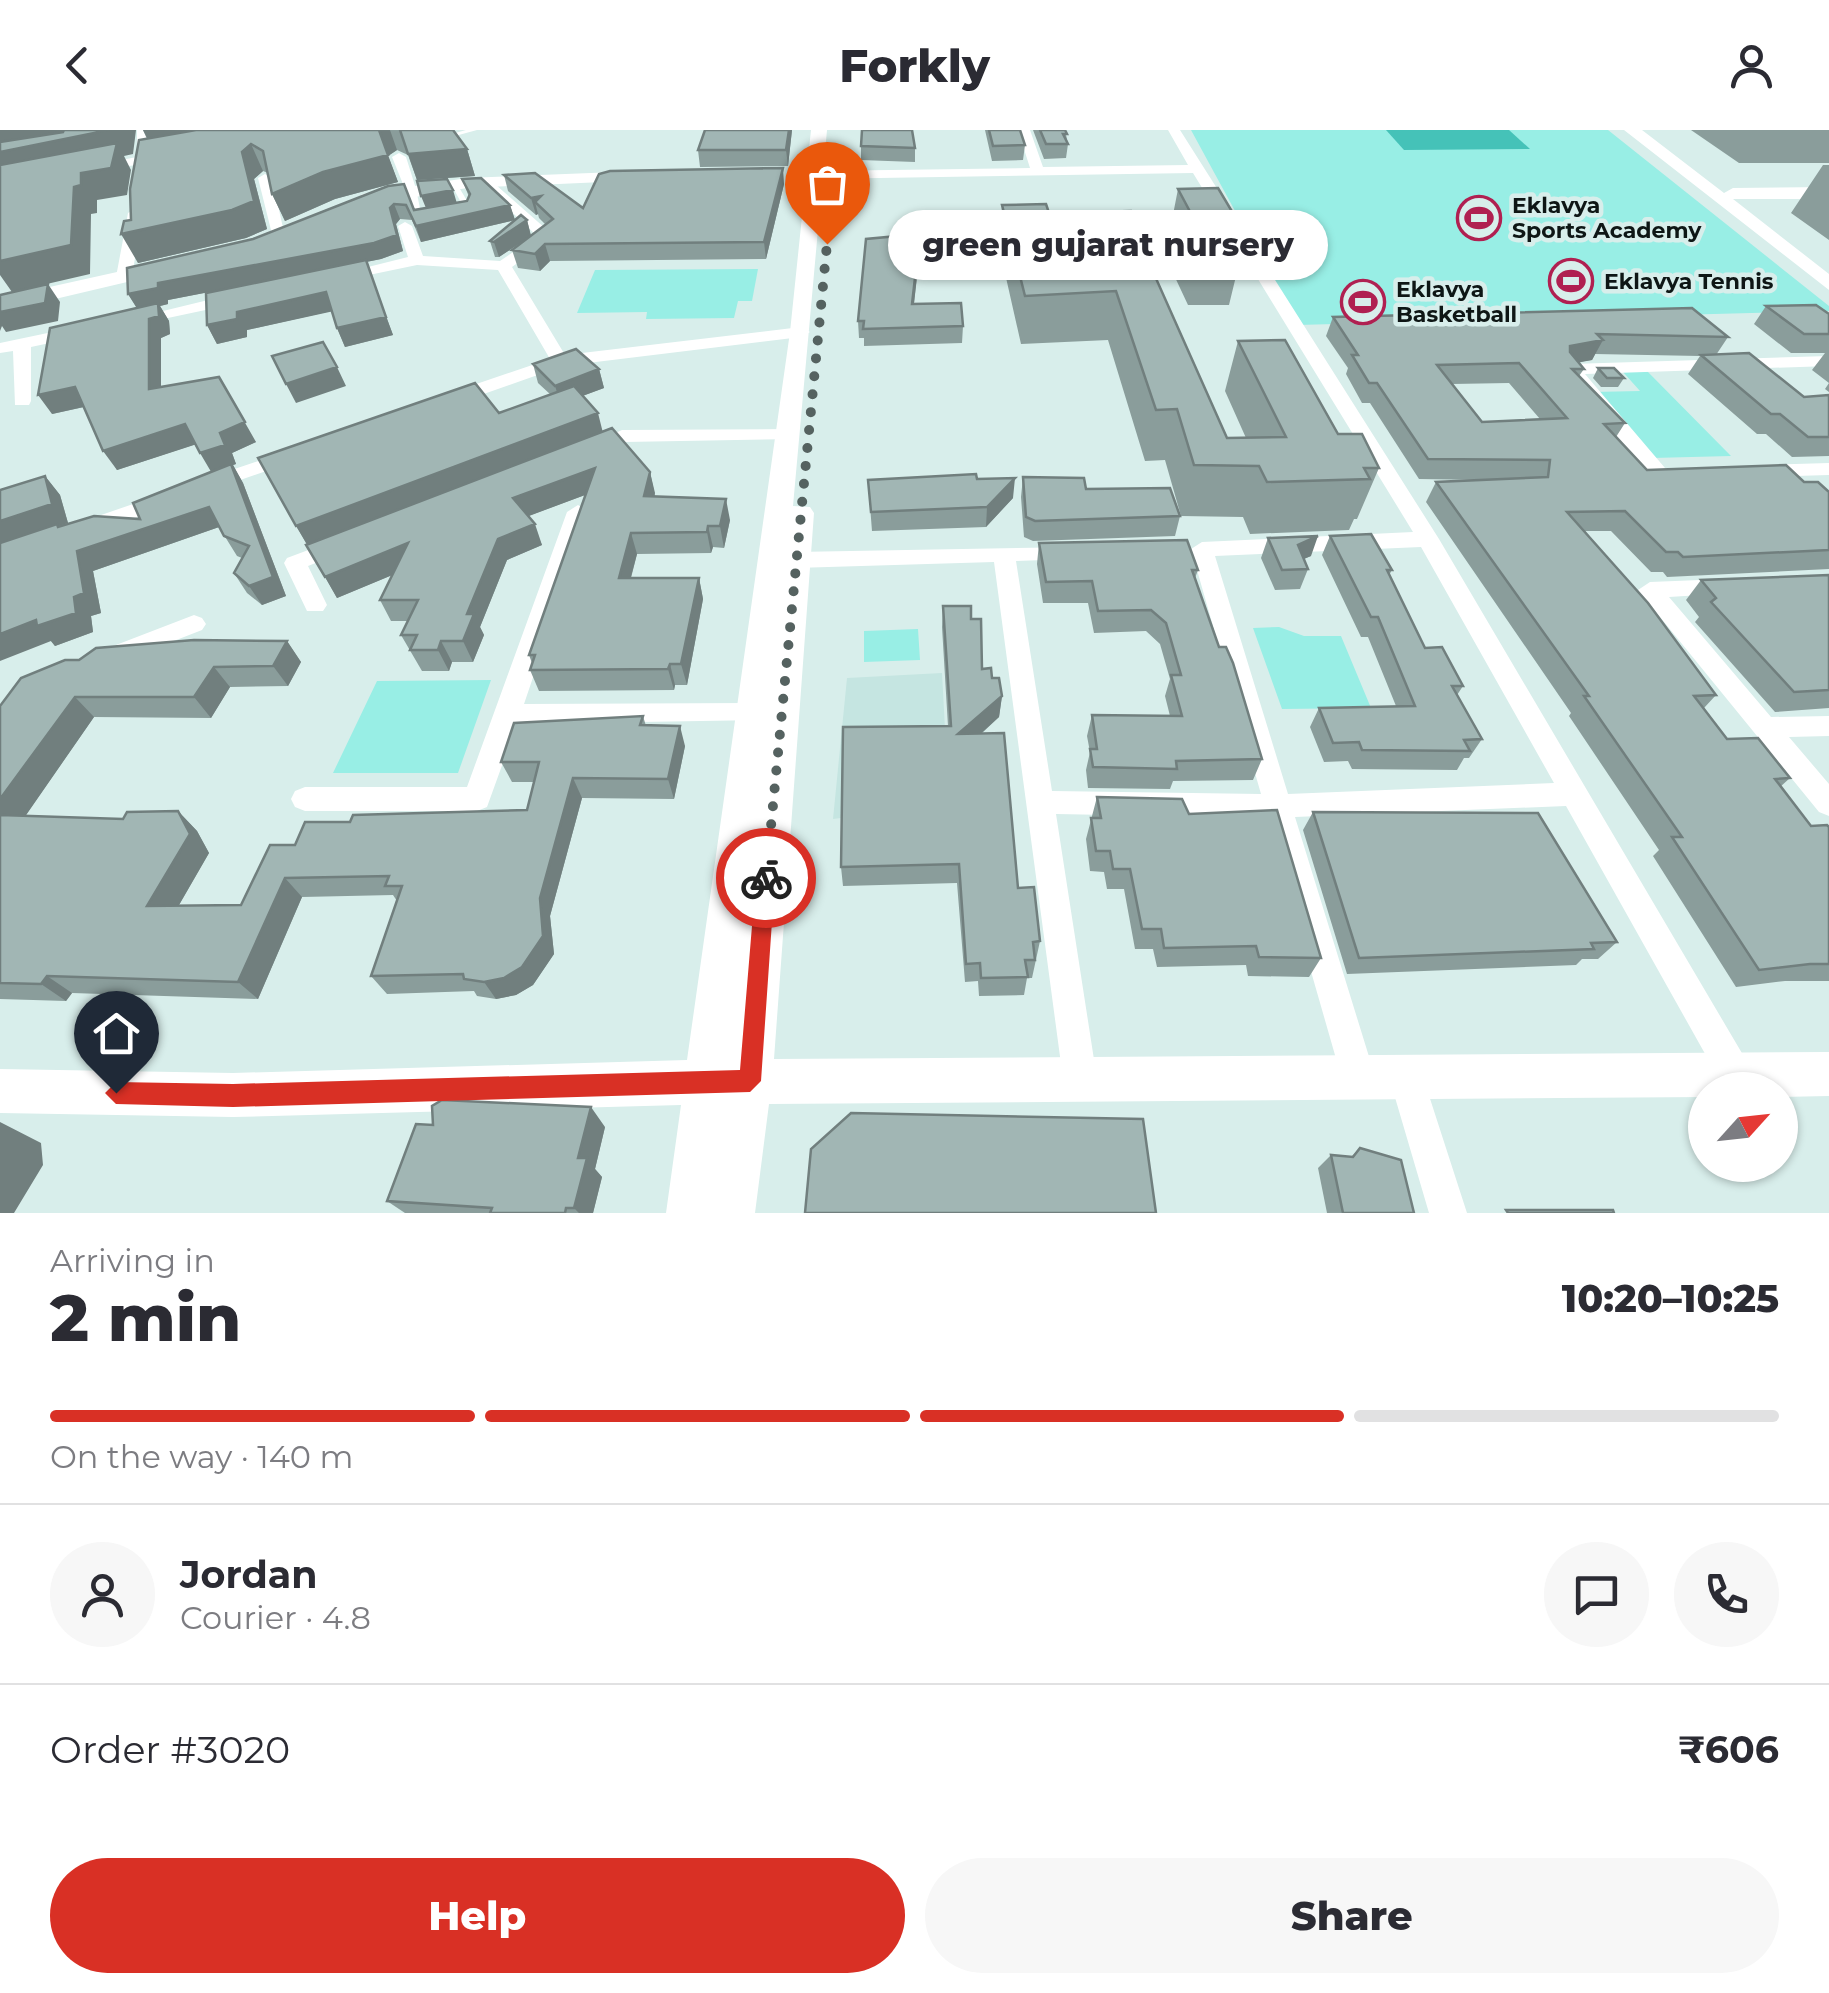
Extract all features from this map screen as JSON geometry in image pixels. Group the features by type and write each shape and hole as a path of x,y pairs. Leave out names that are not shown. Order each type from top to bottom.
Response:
{"street":[{"path":"140,180 143,130"},
{"path":"690,1213 728,1082 795,560 819,130"},
{"path":"731,1213 728,1082 753,713 817,174 834,130"},
{"path":"1024,130 1037,169"},
{"path":"1174,130 1407,490 1428,539 1734,1072"},
{"path":"1632,130 1829,284"},
{"path":"1648,130 1829,270"},
{"path":"72,173 162,156"},
{"path":"399,157 412,189"},
{"path":"817,174 1197,169"},
{"path":"343,207 412,189 454,184 659,176"},
{"path":"264,178 273,238 305,222"},
{"path":"323,280 417,260 503,266 546,236 488,182"},
{"path":"1733,194 1829,194"},
{"path":"124,277 137,199"},
{"path":"405,226 417,260"},
{"path":"0,304 197,260"},
{"path":"503,266 560,361"},
{"path":"116,324 248,296"},
{"path":"0,348 97,328"},
{"path":"429,407 560,361 800,332"},
{"path":"22,343 22,400"},
{"path":"1829,361 1571,369 1659,475 1829,468"},
{"path":"568,457 622,436 788,435"},
{"path":"56,538 317,446"},
{"path":"305,799 477,798 578,512"},
{"path":"315,604 294,563 368,535"},
{"path":"1358,1076 1270,784 1192,549 1428,539"},
{"path":"795,560 1103,552"},
{"path":"1004,554 1080,1078"},
{"path":"1750,586 1650,590 1829,804"},
{"path":"88,665 194,624"},
{"path":"508,714 753,713"},
{"path":"1764,727 1829,726"},
{"path":"1041,802 1277,806 1575,794"},
{"path":"0,1090 233,1096 728,1082 1688,1073"},
{"path":"1798,1073 1829,1074"},
{"path":"1406,1077 1448,1213"}],"lane":[{"path":"437,138 474,130"},
{"path":"412,189 422,220 468,211 454,184"}],"shaded area":[{"name":"Eklavya Sports Academy","path":"1191,130 1608,130 1829,306 1829,311 1297,325"},
{"path":"1386,130 1509,130 1530,149 1404,150"},
{"path":"758,269 752,301 738,301 734,318 646,319 647,312 577,313 595,270"},
{"path":"1647,371 1731,456 1652,458 1593,392 1640,391 1623,372"},
{"path":"1279,627 1304,636 1341,636 1371,708 1282,709 1253,628"},
{"path":"918,629 920,660 864,662 864,631"},
{"path":"942,673 949,804 833,819 847,678"},
{"path":"491,680 458,773 333,773 377,681"}],"building":[{"path":"64,130 109,130 0,152 0,142"},
{"path":"196,130 379,130 388,155 323,172 272,194 263,151 251,144 242,152 254,201 232,210 121,234 124,221 131,220 130,189 139,140"},
{"path":"400,130 453,130 467,149 408,154"},
{"path":"705,130 789,130 786,150 698,150"},
{"path":"862,130 912,130 915,148 861,146"},
{"path":"989,130 1020,130 1025,145 993,146"},
{"path":"1040,130 1065,130 1068,144 1046,144"},
{"path":"117,143 111,168 81,173 81,185 74,187 71,245 0,261 0,165"},
{"path":"783,168 764,242 545,244 535,254 512,250 553,219 535,202 541,196 531,198 504,175 535,173 583,208 599,174 610,171"},
{"path":"481,178 510,205 416,226 406,205 394,204 390,208 397,235 374,243 158,283 158,288 128,294 127,268 253,239 388,186 404,184 414,210 467,201 470,194 462,179"},
{"path":"447,179 453,190 421,196 417,181"},
{"path":"1218,188 1246,235 1203,236 1178,189"},
{"path":"1046,204 1049,213 1131,211 1146,247 1142,247 1227,438 1286,437 1238,341 1285,340 1338,434 1362,434 1379,468 1364,468 1370,479 1267,482 1259,466 1194,465 1177,409 1156,410 1116,291 1025,296 1002,205"},
{"path":"521,215 527,220 490,241"},
{"path":"920,234 912,304 961,303 963,326 863,329 864,321 858,321 866,239"},
{"path":"366,260 386,317 337,328 326,292 237,312 237,319 207,325 206,293"},
{"path":"48,284 45,303 0,312 0,295"},
{"path":"158,303 159,316 149,319 149,389 219,377 245,422 220,433 225,445 200,453 185,424 103,451 75,387 38,395 50,328"},
{"path":"1816,305 1829,314 1829,334 1804,334 1766,306"},
{"path":"1692,308 1728,337 1597,334 1603,340 1570,346 1570,352 1584,369 1572,369 1625,423 1604,424 1647,470 1786,465 1804,482 1818,482 1829,492 1829,550 1683,557 1678,552 1666,552 1625,511 1567,512 1648,603 1716,695 1694,696 1727,739 1758,738 1790,778 1775,779 1811,826 1829,827 1829,964 1759,970 1672,837 1682,837 1584,696 1589,696 1436,482 1548,477 1550,460 1428,459 1377,383 1369,383 1352,355 1358,355 1333,317","holes":["1519,363 1567,418 1482,422 1437,365"]},
{"path":"323,342 337,367 286,384 272,356"},
{"path":"576,349 599,369 555,386 533,364"},
{"path":"1749,353 1804,397 1829,395 1829,437 1808,437 1780,414 1771,414 1701,355"},
{"path":"1598,368 1614,368 1624,378 1607,378"},
{"path":"475,383 499,413 574,386 598,413 296,526 258,458"},
{"path":"612,428 650,472 644,496 726,499 720,526 708,526 707,532 631,533 619,578 699,578 681,664 670,664 668,669 530,670 535,655 529,655 595,468 513,498 535,524 498,539 467,614 474,614 463,641 441,641 438,650 410,650 417,635 401,635 418,600 380,600 408,543 325,577 306,545"},
{"path":"231,464 273,577 249,586 234,573 249,546 224,536 209,507 77,551 84,593 74,597 76,613 37,626 36,620 0,634 0,543 94,516 140,519 133,503"},
{"path":"976,474 977,479 1015,478 987,507 871,512 868,480"},
{"path":"45,476 52,504 0,521 0,490"},
{"path":"1023,477 1084,478 1086,489 1170,488 1180,516 1035,521 1026,517"},
{"path":"1371,534 1392,570 1387,570 1425,648 1442,647 1463,686 1452,686 1482,739 1464,740 1470,751 1362,750 1359,742 1333,743 1319,708 1415,706 1378,617 1371,617 1330,536"},
{"path":"1318,536 1298,545 1308,569 1282,570 1268,538"},
{"path":"1187,540 1198,570 1192,570 1219,647 1226,647 1233,663 1262,759 1176,761 1177,769 1093,767 1090,749 1097,749 1092,715 1182,716 1171,675 1181,675 1166,623 1151,610 1098,611 1092,581 1046,582 1039,543"},
{"path":"1829,575 1829,690 1794,692 1711,602 1716,598 1701,580"},
{"path":"943,606 971,606 971,619 981,619 982,669 991,668 992,678 999,678 1002,696 958,734 1004,733 1018,888 1034,887 1040,941 1033,942 1035,960 1025,960 1028,977 981,978 980,963 966,964 959,864 841,867 843,727 951,726"},
{"path":"194,640 287,641 273,666 214,667 194,697 75,697 0,799 0,706 21,678 65,660 79,660 96,648"},
{"path":"643,716 640,725 680,726 668,779 573,778 540,898 543,936 522,967 504,978 484,982 464,979 463,974 371,976 402,886 385,886 389,876 285,878 238,982 47,976 41,984 0,983 0,815 123,819 127,812 178,811 190,834 147,906 241,905 270,845 295,845 305,822 350,822 353,815 527,810 539,762 501,762 514,723"},
{"path":"1097,797 1182,799 1189,814 1277,810 1321,958 1259,957 1256,946 1164,948 1161,929 1142,929 1130,869 1113,869 1110,851 1096,851 1091,818 1101,818"},
{"path":"1313,812 1538,813 1617,942 1591,943 1594,949 1359,958"},
{"path":"442,1100 591,1107 578,1158 587,1158 574,1208 566,1208 565,1213 490,1213 492,1208 387,1201 416,1124 433,1125 432,1106"},
{"path":"851,1113 1143,1119 1156,1213 805,1213 811,1149"},
{"path":"1360,1148 1401,1160 1414,1213 1343,1213 1331,1155 1353,1157"},
{"path":"1506,1210 1613,1210 1614,1213 1508,1213"}],"way so far":[{"path":"766,878 827,244"}],"place":[{"name":"Eklavya Sports Academy","path":"1479,218"},
{"name":"green gujarat nursery","path":"827,244"},
{"name":"Eklavya Tennis","path":"1571,281"},
{"name":"Eklavya Basketball","path":"1363,302"}],"route":[{"path":"116,1093 233,1096 750,1081 766,878"}]}
